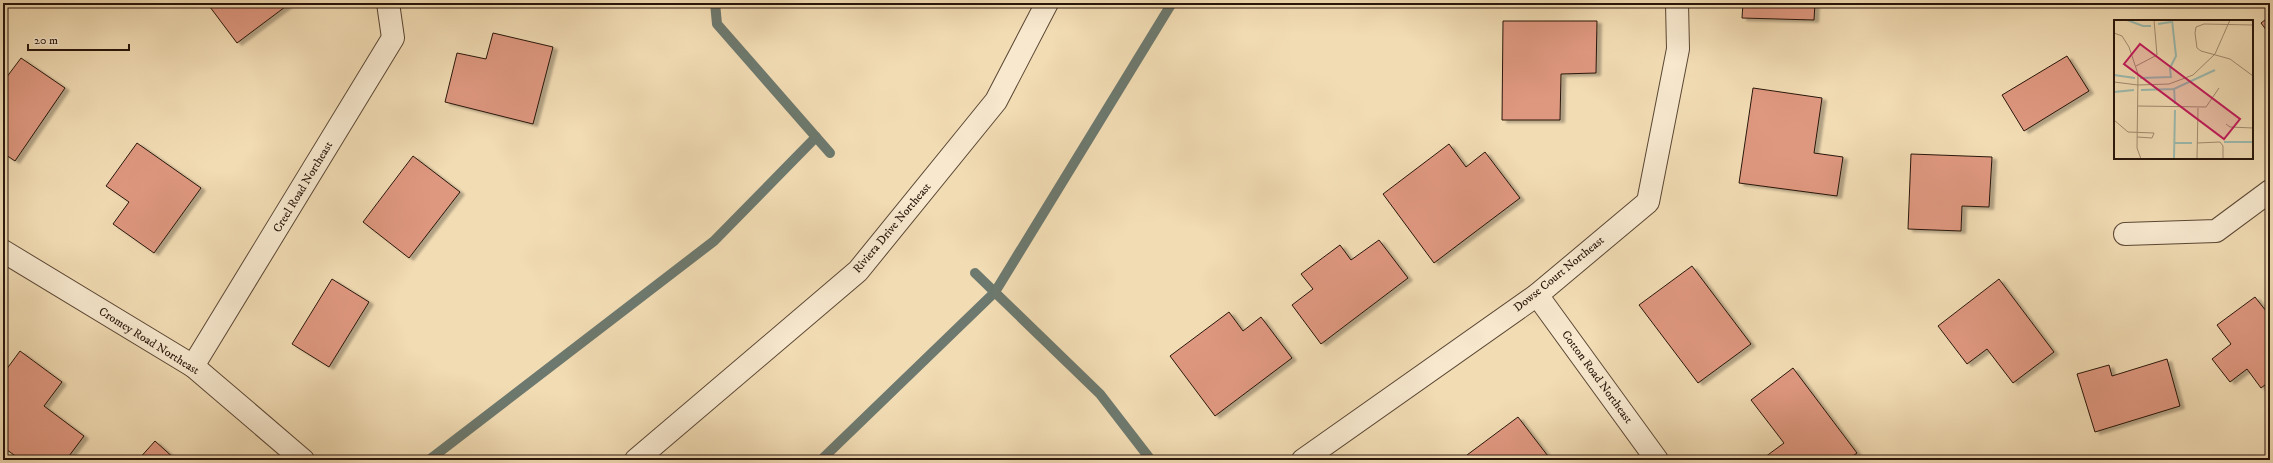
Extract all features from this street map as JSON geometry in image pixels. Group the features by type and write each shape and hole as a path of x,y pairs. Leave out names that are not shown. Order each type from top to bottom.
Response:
{"street":[{"name":"Creel Road Northeast","path":"193,366 393,38 388,3"},
{"name":"Riviera Drive Northeast","path":"636,460 858,271 996,101 1048,3"},
{"name":"Dowse Court Northeast","path":"1303,460 1537,295 1648,202 1678,49 1677,3"},
{"path":"2125,234 2216,230 2270,191"},
{"name":"Cromey Road Northeast","path":"3,251 193,366 303,460"},
{"name":"Cotton Road Northeast","path":"1537,295 1657,460"}],"building":[{"path":"207,3 289,3 289,4 237,43"},
{"path":"1743,3 1815,3 1814,20 1742,18"},
{"path":"2270,16 2270,35 2261,23"},
{"path":"1503,21 1597,21 1596,73 1561,74 1560,120 1502,120"},
{"path":"493,33 553,47 533,124 445,102 457,53 486,59"},
{"path":"2067,56 2089,91 2024,131 2002,95"},
{"path":"21,58 65,88 15,161 3,153 3,82"},
{"path":"1753,88 1822,98 1814,153 1843,157 1837,196 1739,183"},
{"path":"137,143 201,188 154,253 113,224 129,202 106,186"},
{"path":"1449,144 1466,167 1485,152 1520,198 1434,263 1383,194"},
{"path":"1911,154 1992,157 1989,207 1962,206 1961,231 1908,229"},
{"path":"413,156 460,192 409,258 363,222"},
{"path":"1379,240 1408,278 1321,344 1292,305 1313,289 1301,274 1340,245 1351,260"},
{"path":"1692,266 1751,344 1698,383 1639,305"},
{"path":"332,279 369,302 329,367 292,344"},
{"path":"1999,279 2054,352 2013,383 1987,349 1967,364 1938,326"},
{"path":"2255,297 2270,316 2270,381 2261,388 2247,369 2230,382 2212,359 2231,344 2217,325"},
{"path":"1229,312 1243,331 1261,317 1292,358 1215,416 1170,356"},
{"path":"20,351 62,382 44,406 84,436 66,460 21,460 3,447 3,374"},
{"path":"2167,359 2180,406 2095,432 2077,374 2109,365 2112,376"},
{"path":"1793,368 1857,453 1847,460 1761,460 1784,443 1751,400"},
{"path":"1518,417 1551,460 1470,460 1467,455"},
{"path":"155,441 176,460 138,460"}],"waterway":[{"path":"715,3 717,24 830,153"},
{"path":"821,460 995,292 1172,3"},
{"path":"429,460 714,241 816,137"},
{"path":"975,273 1100,394 1151,460"}]}
